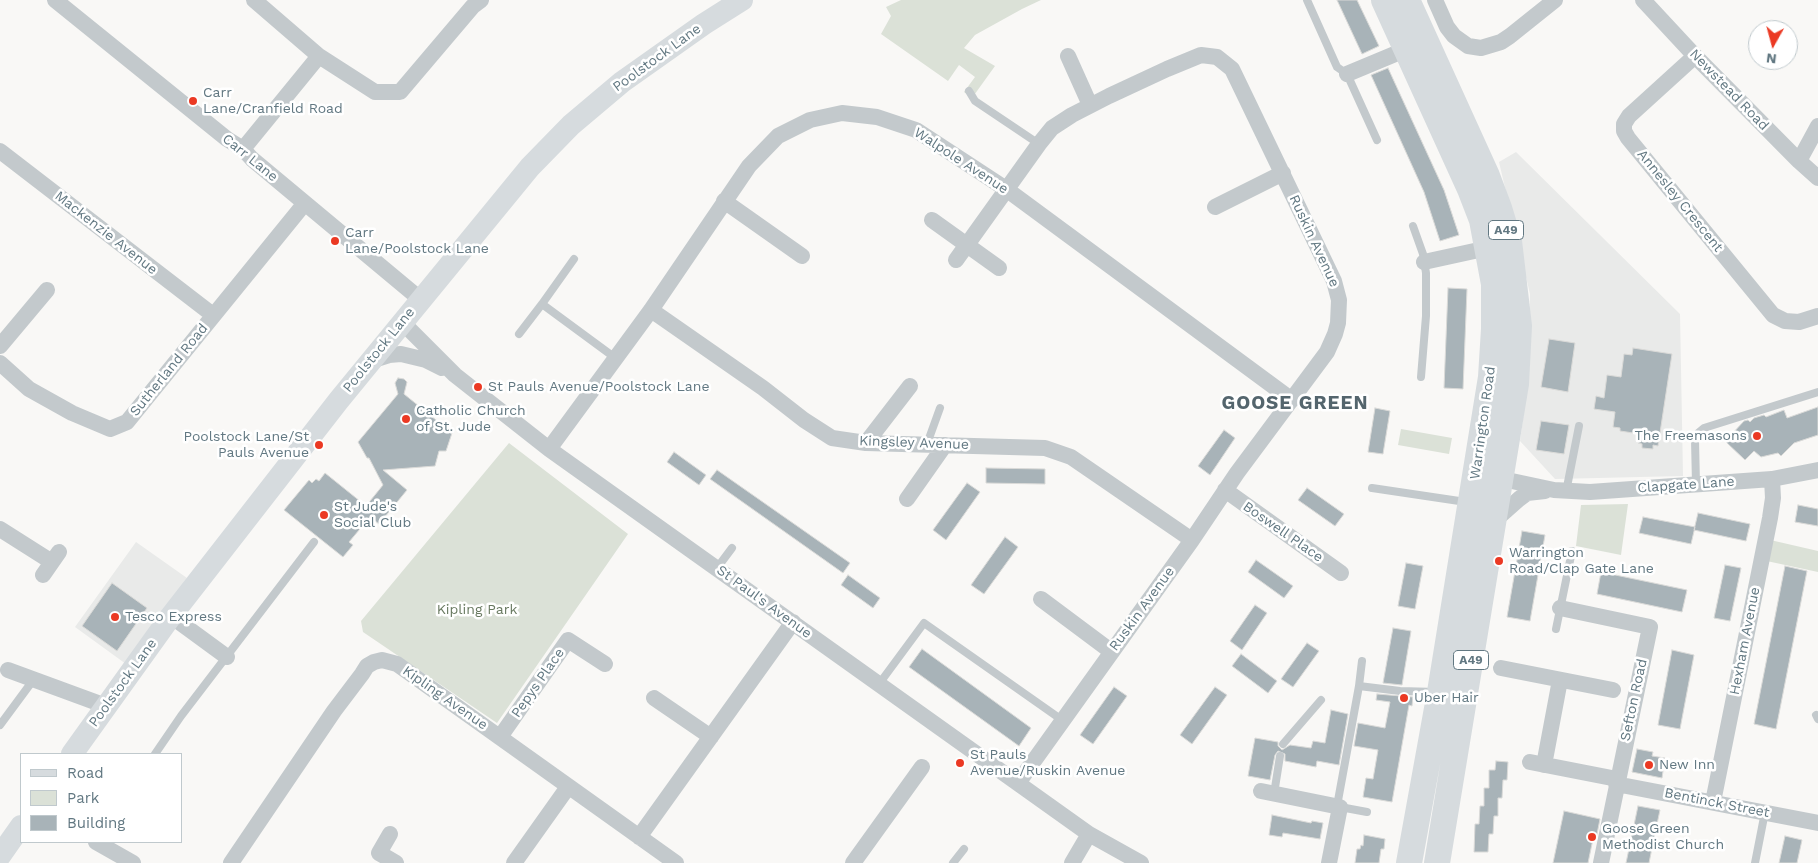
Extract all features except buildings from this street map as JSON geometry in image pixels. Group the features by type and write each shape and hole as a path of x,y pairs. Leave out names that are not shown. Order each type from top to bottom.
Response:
{"highway":[{"name":"Warrington Road","path":"1384,0 1470,189 1482,220 1494,284 1488,475 1493,522 1437,863"},
{"name":"Warrington Road","path":"1407,0 1487,176 1499,208 1509,241 1519,326 1519,357 1515,393 1488,475 1471,503 1440,692 1409,863"}],"main road":[{"name":"Poolstock Lane","path":"73,753 171,616 370,361 530,167 571,125 622,82 704,24 742,0"},
{"path":"1,854 20,827"}],"street":[{"name":"Carr Lane","path":"55,0 227,139 243,149 252,159 420,299"},
{"path":"254,0 320,56 375,92 400,92 474,2"},
{"path":"1435,0 1447,27 1454,36 1468,46 1481,48 1505,39 1554,0"},
{"name":"Newstead Road","path":"1643,0 1695,56 1818,178"},
{"path":"1347,74 1407,50"},
{"name":"Ruskin Avenue","path":"956,260 1052,128 1090,105 1201,55 1217,57 1232,69 1334,281 1339,305 1338,323 1331,344 1225,490 1192,540 1018,783"},
{"path":"243,149 320,56"},
{"path":"1068,56 1090,105"},
{"name":"Annesley Crescent","path":"1695,56 1629,116 1624,124 1624,132 1773,315 1785,321 1799,322 1818,316"},
{"name":"Walpole Avenue","path":"549,449 651,310 748,166 778,136 810,120 842,113 877,117 916,130 1006,189 1292,400"},
{"path":"1799,161 1818,126"},
{"name":"Mackenzie Avenue","path":"0,151 213,315"},
{"path":"1215,207 1283,173"},
{"path":"724,201 802,256"},
{"name":"Sutherland Road","path":"0,363 29,389 72,414 110,429 127,422 305,203"},
{"path":"932,220 999,268"},
{"path":"1424,262 1488,248"},
{"path":"0,346 47,290"},
{"name":"Kingsley Avenue","path":"651,310 832,438 866,444 1045,448 1071,457 1192,540"},
{"name":"St Paul's Avenue","path":"402,322 455,375 549,449 1089,834 1141,863"},
{"path":"370,361 389,355 401,354 426,360 455,375"},
{"path":"866,444 910,386"},
{"path":"907,499 945,445"},
{"name":"Clapgate Lane","path":"1493,522 1518,499 1527,494 1560,491 1590,492 1772,479 1818,470"},
{"name":"Clapgate Lane","path":"1488,475 1560,491"},
{"name":"Hexham Avenue","path":"1713,802 1770,518 1773,498 1772,479"},
{"name":"Boswell Place","path":"1225,490 1341,573"},
{"path":"0,529 51,563"},
{"path":"1041,599 1112,652"},
{"name":"Sefton Road","path":"1560,608 1650,627 1601,863"},
{"path":"171,616 227,657"},
{"path":"639,837 793,622"},
{"name":"Pepys Place","path":"500,737 568,640 605,664"},
{"name":"Kipling Avenue","path":"231,863 334,711 367,666 374,662 390,661 397,664 676,863"},
{"path":"1501,668 1613,690"},
{"path":"8,670 106,706"},
{"name":"Bentinck Street","path":"1560,680 1537,764 1713,802 1818,821"},
{"path":"654,698 711,737"},
{"path":"853,863 922,768"},
{"path":"514,863 568,787"},
{"path":"1268,792 1338,807 1329,863"},
{"path":"390,834 379,853 396,863"},
{"path":"1072,863 1089,834"},
{"path":"100,843 133,863"}],"lane":[{"path":"1307,0 1337,67 1347,74 1377,140"},
{"path":"969,91 974,101 1039,144"},
{"path":"1413,226 1426,273 1426,316 1420,378"},
{"path":"518,334 574,259"},
{"path":"542,304 614,358"},
{"path":"1696,484 1695,440 1698,433 1704,428 1818,392"},
{"path":"927,444 940,408"},
{"path":"1560,491 1578,426"},
{"path":"1372,488 1471,503"},
{"path":"156,753 181,716 314,542"},
{"path":"717,568 732,548"},
{"path":"1556,629 1572,551"},
{"path":"879,684 924,623 1062,720"},
{"path":"1362,661 1338,807 1367,812"},
{"path":"0,725 34,679"},
{"path":"1359,686 1400,691 1440,692"},
{"path":"1283,744 1321,700"},
{"path":"1268,792 1280,756"},
{"path":"1755,863 1765,812"},
{"path":"954,863 964,849"}],"shaded area":[{"path":"1516,152 1680,314 1683,476 1555,479 1520,441 1528,381 1530,294 1499,162"},
{"path":"136,542 187,578 126,664 75,627"}],"green space":[{"path":"901,0 1041,0 975,35 964,48 995,66 972,98 964,92 975,77 959,65 948,81 881,34 891,16 886,7"},
{"path":"1401,429 1452,438 1449,454 1398,445"},
{"name":"Kipling Park","path":"509,443 628,534 497,723 363,632 361,621"},
{"path":"1628,504 1621,555 1576,546 1581,505"},
{"path":"1766,539 1818,551 1818,572 1762,560"}],"place":[{"name":"Carr Lane/Cranfield Road","path":"193,101"},
{"name":"Carr Lane/Poolstock Lane","path":"335,241"},
{"name":"St Pauls Avenue/Poolstock Lane","path":"478,387"},
{"name":"Catholic Church of St. Jude","path":"406,419"},
{"name":"The Freemasons","path":"1757,436"},
{"name":"Poolstock Lane/St Pauls Avenue","path":"319,445"},
{"name":"St Jude's Social Club","path":"324,515"},
{"name":"Warrington Road/Clap Gate Lane","path":"1499,561"},
{"name":"Tesco Express","path":"115,617"},
{"name":"Uber Hair","path":"1404,698"},
{"name":"St Pauls Avenue/Ruskin Avenue","path":"960,763"},
{"name":"New Inn","path":"1649,765"},
{"name":"Goose Green Methodist Church","path":"1592,837"}],"district":[{"name":"GOOSE GREEN","path":"1295,403"}]}
